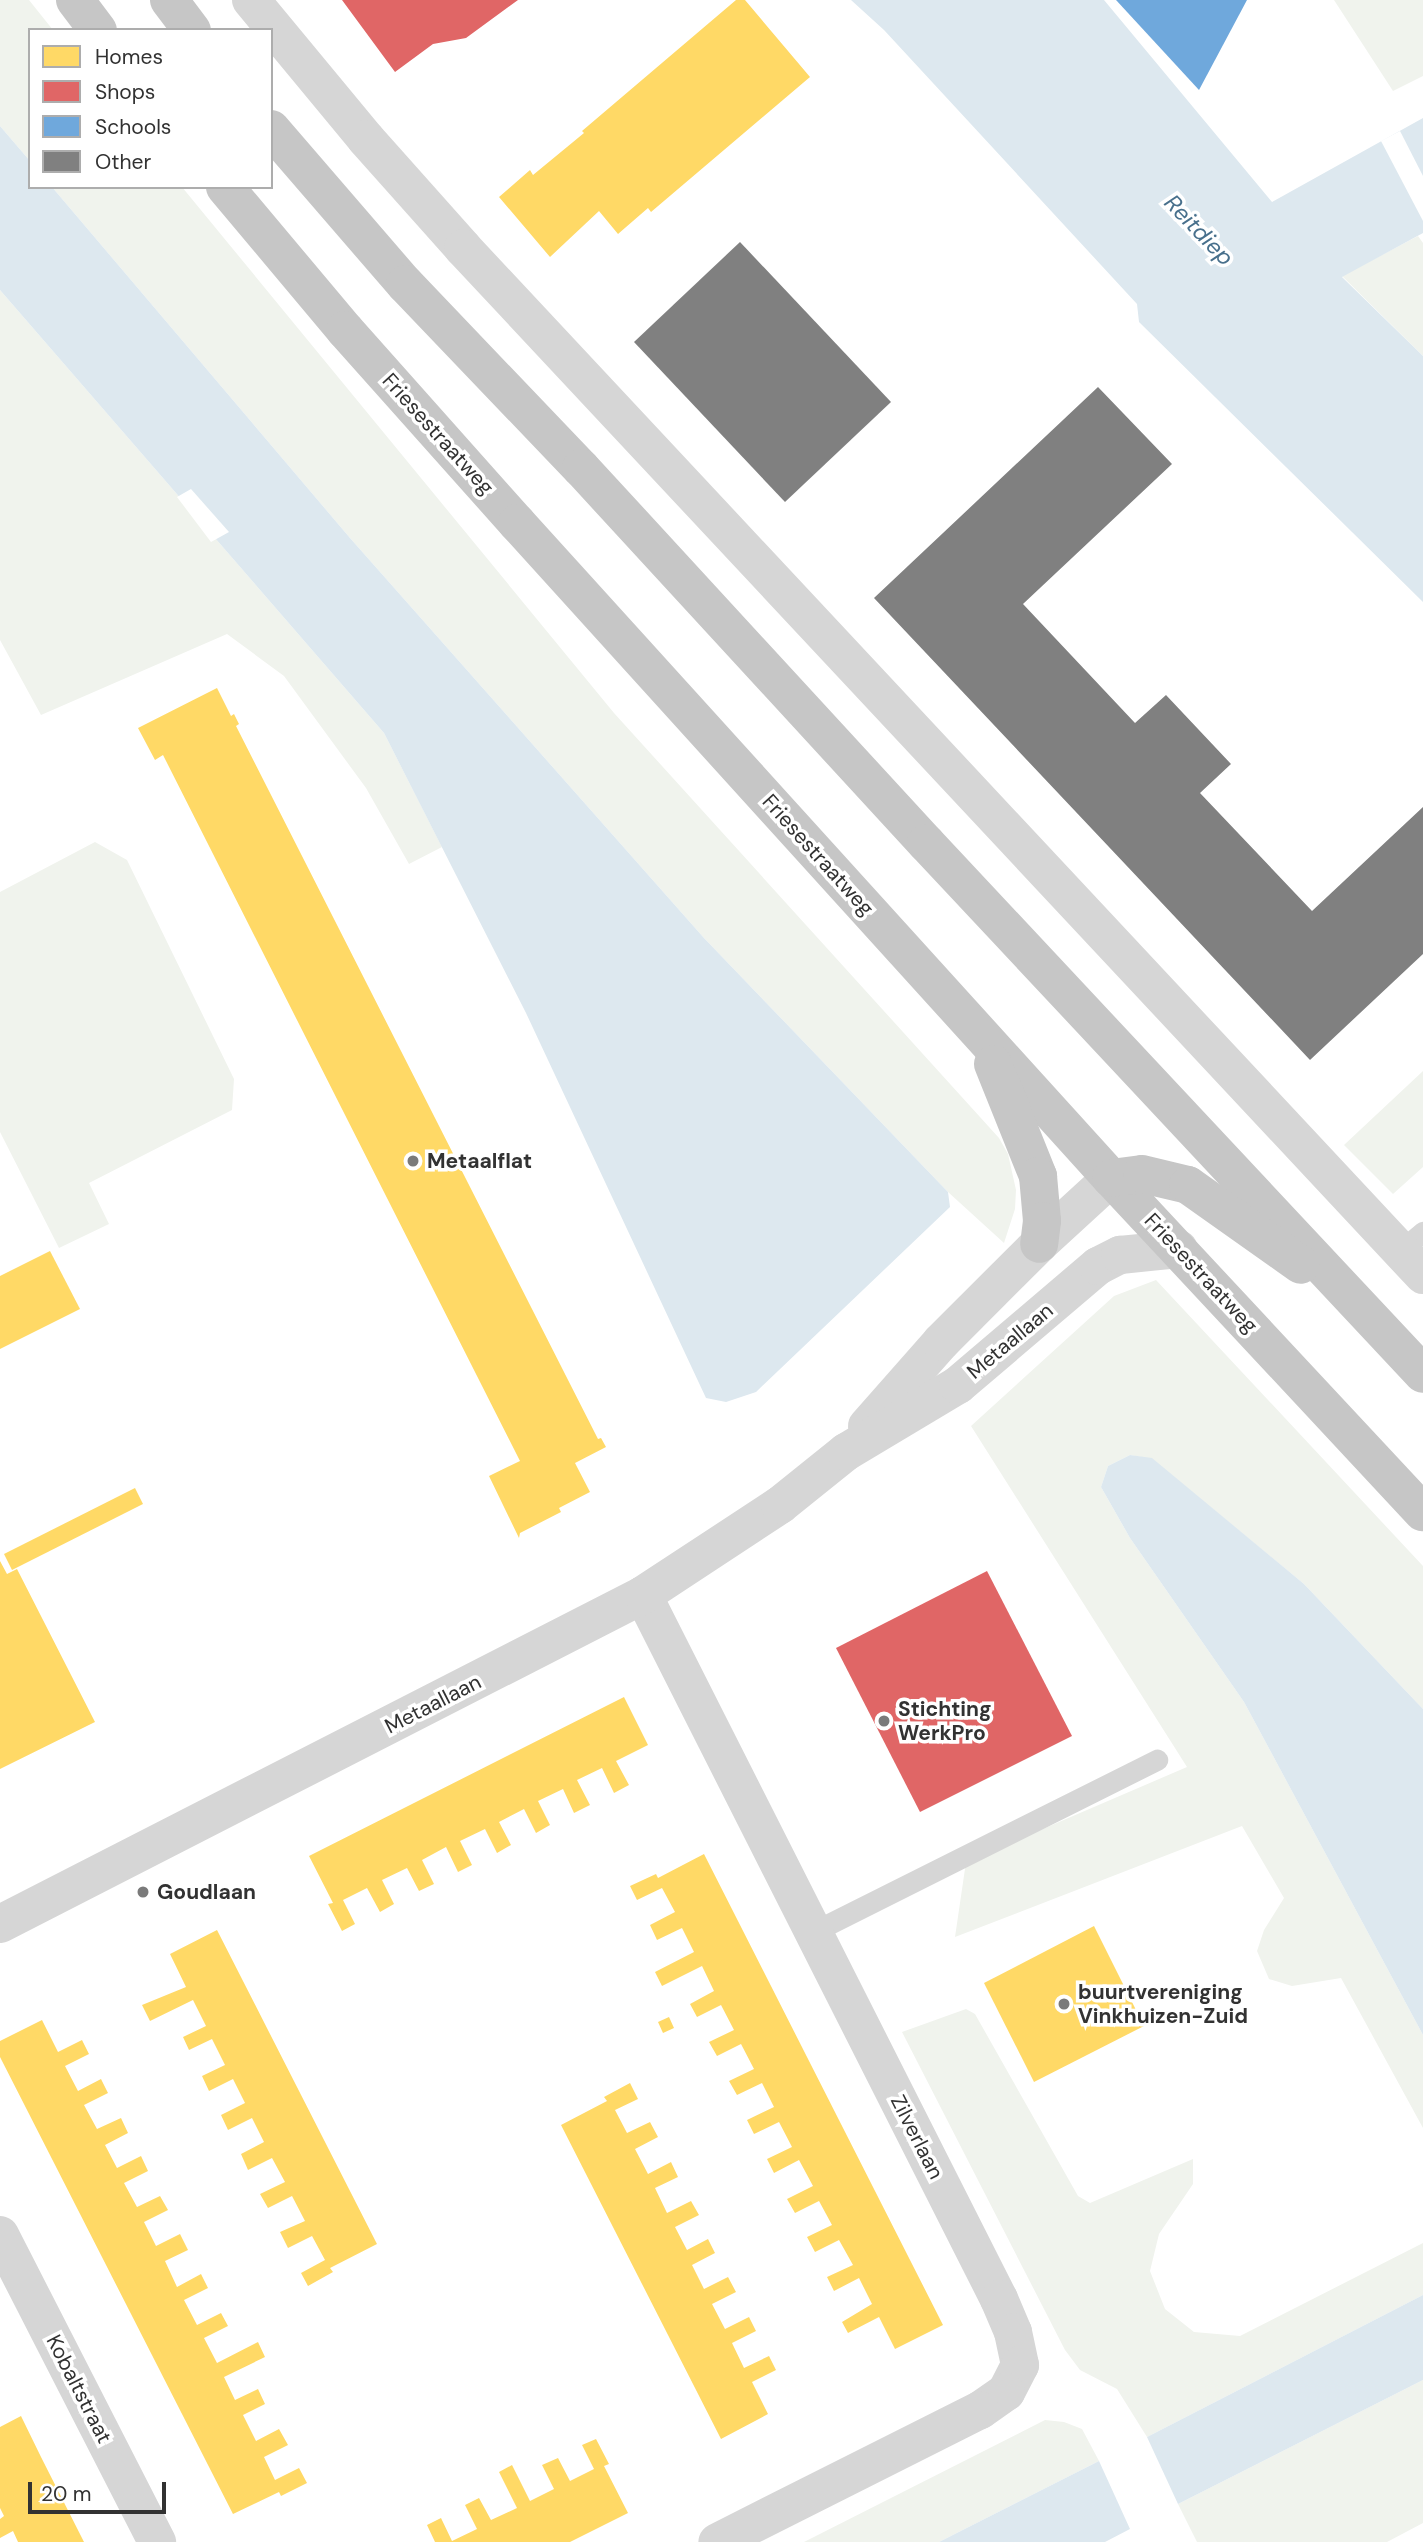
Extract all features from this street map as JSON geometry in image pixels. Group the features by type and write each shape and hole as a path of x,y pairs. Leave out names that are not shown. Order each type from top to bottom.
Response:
{"highway":[{"path":"75,0 96,28"},
{"path":"169,0 190,28"},
{"path":"273,131 405,284 581,468 916,833 1423,1374"},
{"name":"Friesestraatweg","path":"227,189 345,330 981,1036 1423,1512"},
{"path":"981,1036 1038,1176 1042,1221 1039,1244"},
{"path":"1111,1178 1142,1174 1188,1185 1282,1253 1346,1290"}],"street":[{"path":"251,0 366,139 463,248 1415,1252"},
{"name":"Metaallaan","path":"846,1452 941,1342 1039,1244 1111,1178"},
{"name":"Metaallaan","path":"0,1924 643,1595 780,1505 846,1452 958,1385 1098,1266 1120,1255 1179,1249"},
{"name":"Zilverlaan","path":"643,1595 999,2299 1013,2332 1020,2365 1006,2392 980,2410 717,2542"},
{"name":"Kobaltstraat","path":"0,2235 157,2542"}],"lane":[{"path":"813,1932 1157,1760"}],"shaded area":[{"path":"0,0 29,0 51,28 28,28 28,159 0,126"},
{"path":"1334,0 1423,0 1423,76 1393,91"},
{"path":"54,189 184,189 614,713 999,1138 1008,1154 1016,1190 1015,1209 1004,1243 948,1192 704,938 350,538"},
{"path":"1418,236 1423,243 1423,356 1342,276"},
{"path":"0,290 384,733 442,847 409,864 366,788 284,676 227,634 41,715 0,640"},
{"path":"95,842 127,860 234,1079 232,1110 89,1183 109,1224 59,1248 0,1132 0,892"},
{"path":"1423,1071 1423,1167 1393,1194 1344,1145"},
{"path":"1156,1280 1423,1566 1423,1709 1304,1584 1152,1459 1130,1455 1108,1466 1101,1487 1130,1538 1244,1702 1423,2035 1423,2128 1341,1978 1292,1986 1269,1979 1257,1951 1264,1930 1284,1898 1242,1826 955,1937 966,1862 1187,1767 971,1426 1114,1296"},
{"path":"966,2009 975,2014 1078,2196 1090,2203 1193,2159 1193,2184 1159,2234 1150,2271 1165,2309 1194,2332 1240,2336 1423,2243 1423,2295 1147,2437 1117,2389 1080,2370 1065,2350 902,2032"},
{"path":"1423,2380 1423,2523 1387,2542 1197,2542 1178,2504"},
{"path":"1045,2420 1064,2422 1082,2429 1099,2461 939,2542 804,2542"}],"water":[{"name":"Reitdiep","path":"851,0 1104,0 1272,202 1423,118 1423,233 1342,277 1423,356 1423,602 1139,322 1137,304 884,30"},
{"path":"0,126 28,159 28,189 54,189 350,538 704,938 948,1192 950,1207 756,1392 726,1402 706,1398 526,1013 384,733 0,290"},
{"path":"1130,1455 1152,1458 1304,1584 1423,1709 1423,2035 1244,1702 1130,1538 1101,1487 1108,1466"},
{"path":"1423,2295 1423,2380 1178,2504 1147,2437"},
{"path":"1099,2461 1130,2529 1105,2542 939,2542"}],"pier":[{"path":"1400,131 1423,176 1423,221 1381,141"},
{"path":"191,489 229,532 211,542 177,497"}],"building: Homes":[{"path":"736,0 745,0 810,77 651,212 648,208 618,234 599,211 550,257 499,197 530,170 533,175 584,133 582,131"},
{"name":"Metaalflat","path":"217,688 231,716 234,714 239,724 236,726 598,1439 601,1438 606,1447 575,1463 590,1492 559,1508 561,1512 520,1533 519,1538 489,1476 520,1461 163,755 155,760 138,728"},
{"path":"50,1251 80,1309 0,1349 0,1276"},
{"path":"135,1488 143,1504 12,1570 4,1554"},
{"path":"0,1561 7,1574 17,1569 95,1722 0,1769"},
{"path":"624,1697 648,1745 616,1761 629,1785 614,1793 602,1768 577,1780 590,1805 574,1813 563,1789 538,1801 550,1825 536,1833 524,1809 499,1822 511,1845 497,1853 485,1829 460,1841 472,1865 458,1872 446,1847 422,1860 434,1884 419,1891 407,1868 382,1880 394,1904 380,1912 367,1888 343,1900 355,1924 342,1931 328,1904 333,1903 309,1856"},
{"path":"704,1854 943,2325 895,2349 879,2317 848,2333 842,2322 872,2304 859,2278 834,2291 827,2277 853,2265 839,2240 815,2252 807,2237 832,2225 819,2201 795,2213 787,2199 813,2186 799,2160 774,2173 767,2159 792,2147 779,2122 754,2134 747,2120 774,2107 762,2083 737,2095 729,2081 754,2069 741,2044 717,2056 709,2042 734,2030 721,2005 697,2017 690,2004 714,1991 702,1966 662,1986 655,1972 694,1952 682,1928 657,1940 650,1925 675,1912 662,1888 637,1900 630,1886 656,1874 658,1878"},
{"name":"buurtvereniging Vinkhuizen-Zuid","path":"1094,1926 1144,2026 1034,2082 984,1983"},
{"path":"217,1930 377,2244 330,2268 333,2272 308,2286 301,2273 325,2260 312,2236 288,2248 280,2232 305,2221 292,2196 268,2208 260,2194 285,2182 272,2158 248,2170 241,2154 264,2142 252,2118 228,2130 221,2115 245,2103 233,2079 209,2091 202,2076 225,2065 212,2039 189,2050 183,2037 206,2026 193,2000 150,2021 142,2005 186,1987 170,1954"},
{"path":"669,2017 674,2028 663,2033 658,2022"},
{"path":"42,2020 58,2052 82,2040 89,2054 65,2066 78,2091 101,2079 108,2093 84,2105 97,2129 121,2118 128,2133 105,2145 117,2168 141,2156 148,2171 124,2183 137,2207 160,2196 168,2210 144,2222 156,2246 180,2234 188,2250 165,2261 177,2287 201,2274 208,2288 184,2300 197,2325 221,2313 228,2326 204,2338 217,2363 258,2342 265,2357 224,2377 235,2400 258,2389 265,2404 243,2415 256,2441 279,2429 288,2445 264,2457 275,2480 299,2468 307,2483 281,2496 279,2492 233,2514 0,2057 0,2041"},
{"path":"630,2083 638,2099 615,2110 627,2133 650,2122 658,2137 635,2149 648,2174 671,2162 678,2177 655,2188 667,2213 691,2201 699,2215 675,2227 687,2250 708,2239 715,2253 692,2265 704,2289 728,2277 736,2292 712,2304 725,2329 749,2317 756,2331 732,2343 744,2368 769,2356 776,2370 752,2382 768,2414 721,2439 561,2125 607,2101 604,2097"},
{"path":"21,2416 84,2542 18,2542 13,2531 0,2538 0,2519 4,2516 0,2508 0,2427"},
{"path":"596,2439 609,2464 604,2466 628,2513 570,2542 435,2542 427,2525 441,2518 452,2541 477,2529 465,2505 479,2498 491,2520 517,2508 499,2472 512,2465 530,2501 554,2489 542,2465 558,2458 570,2481 594,2469 582,2445"}],"building: Shops":[{"path":"342,0 518,0 466,38 433,44 395,72"},
{"path":"987,1571 1072,1736 920,1812 836,1648"}],"building: Schools":[{"path":"1116,0 1247,0 1199,90"}],"building: Other":[{"path":"740,242 891,402 785,502 634,342"},
{"path":"1098,387 1172,464 1023,604 1135,723 1166,695 1231,764 1200,793 1312,911 1423,807 1423,954 1310,1060 874,598"}],"place":[{"name":"Metaalflat","path":"413,1161"},
{"name":"Stichting WerkPro","path":"884,1721"},
{"name":"Goudlaan","path":"143,1892"},
{"name":"buurtvereniging Vinkhuizen-Zuid","path":"1064,2004"}]}
